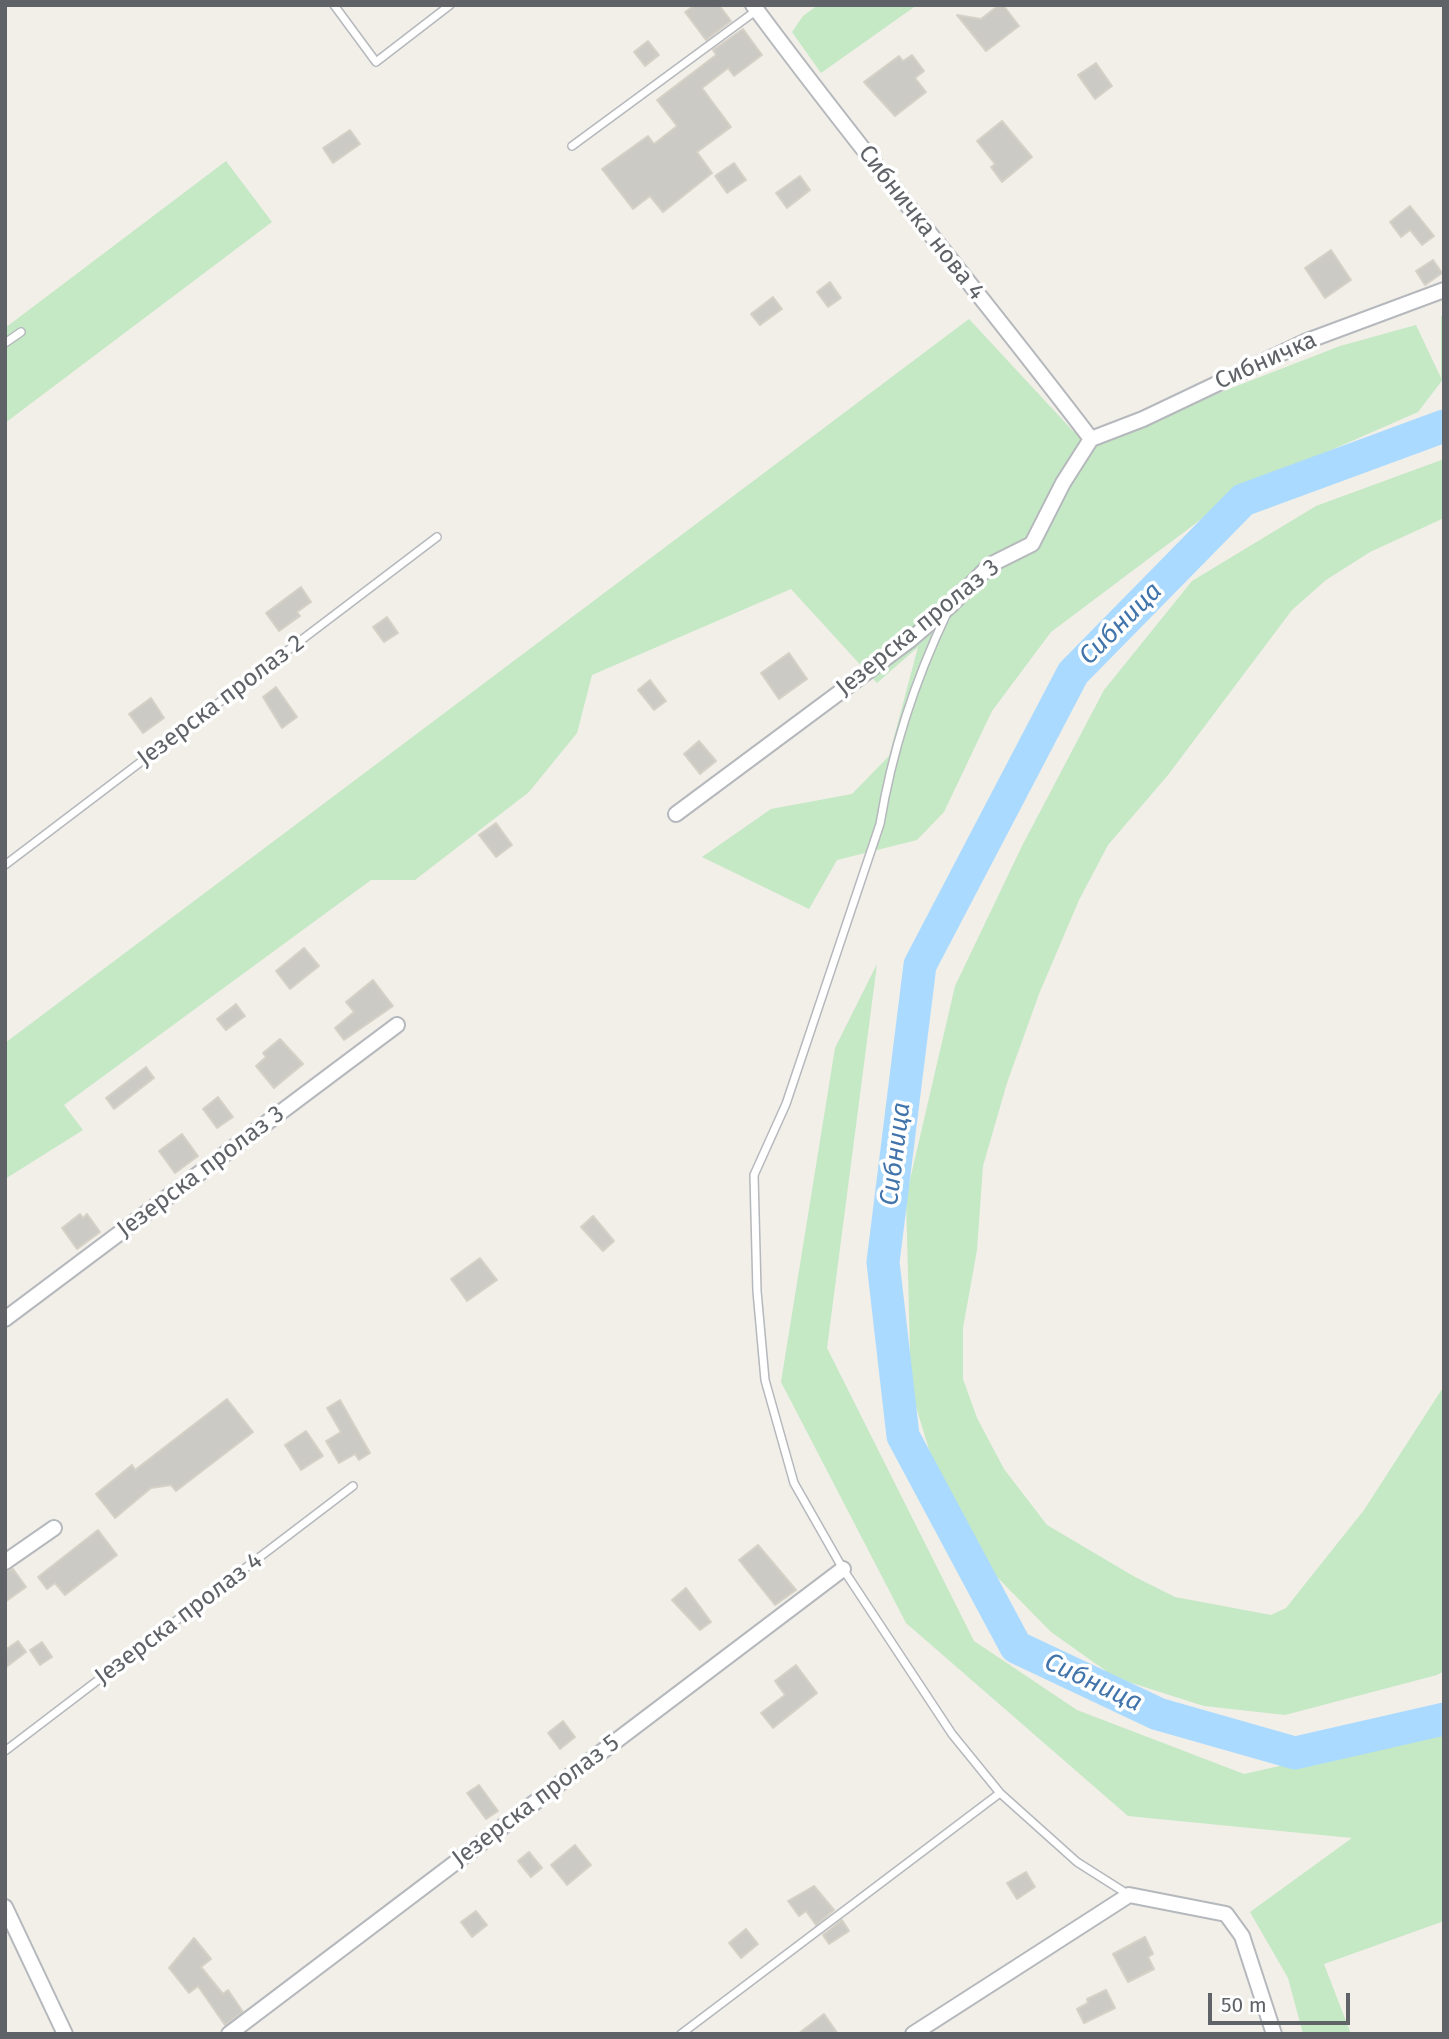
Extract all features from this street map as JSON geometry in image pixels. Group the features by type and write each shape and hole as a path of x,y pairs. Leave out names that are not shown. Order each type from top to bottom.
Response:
{"street":[{"name":"Сибничка нова 4","path":"755,8 914,216 1029,357 1091,439"},
{"name":"Сибничка","path":"1091,439 1143,419 1307,341 1444,290"},
{"name":"Језерска пролаз 3","path":"676,814 910,640 950,606 990,565 1032,544 1063,483 1091,439"},
{"name":"Језерска пролаз 3","path":"5,1319 397,1025"},
{"path":"5,1562 54,1528"},
{"name":"Језерска пролаз 5","path":"229,2034 843,1569"},
{"path":"912,2034 1129,1895 1226,1914 1242,1936 1275,2034"},
{"path":"5,1908 65,2034"}],"lane":[{"path":"334,5 376,62 450,5"},
{"path":"572,146 755,8"},
{"path":"5,343 20,332"},
{"name":"Језерска пролаз 2","path":"5,865 437,537"},
{"path":"950,606 926,657 888,777 880,824 790,1091 754,1175 757,1291 765,1380 794,1483 843,1569 952,1734 1000,1793 1077,1863 1129,1895"},
{"name":"Језерска пролаз 4","path":"5,1751 352,1486"},
{"path":"681,2034 1000,1793"}],"green space":[{"path":"818,5 917,5 821,73 792,32 803,16"},
{"path":"226,161 272,222 5,423 5,328"},
{"path":"1444,314 1444,378 1418,412 1240,490 1051,632 992,711 944,812 917,840 837,860 809,909 702,857 771,809 852,794 889,756 918,647 877,683 791,589 592,675 577,733 529,792 415,880 371,880 64,1105 83,1130 5,1179 5,1043 969,319 1073,431 1108,436 1340,346 1416,325 1441,378 1441,316"},
{"path":"1444,459 1444,518 1370,552 1326,580 1292,610 1168,775 1108,845 1079,900 1039,994 1007,1083 983,1166 977,1250 963,1328 963,1379 977,1418 1004,1469 1047,1525 1135,1577 1175,1597 1271,1615 1286,1608 1364,1510 1444,1386 1444,1671 1285,1715 1204,1706 1116,1678 1051,1632 996,1576 931,1456 911,1390 906,1197 955,986 1022,846 1104,690 1192,581 1316,506"},
{"path":"877,964 827,1348 974,1641 1077,1710 1244,1774 1444,1729 1444,1921 1324,1964 1351,2034 1303,2034 1288,1978 1250,1912 1352,1838 1128,1816 906,1623 781,1382 835,1048"}],"building":[{"path":"695,5 719,5 731,21 706,40 685,12"},
{"path":"999,5 1003,5 1019,26 986,51 957,15 981,19"},
{"path":"743,29 762,55 734,76 728,68 702,88 731,127 697,152 712,173 663,212 650,196 633,209 602,169 648,136 654,144 677,126 657,100 716,55 713,50"},
{"path":"648,41 659,55 645,66 634,52"},
{"path":"912,55 924,71 915,78 926,92 895,116 864,82 899,56 903,61"},
{"path":"1096,63 1112,86 1095,99 1078,75"},
{"path":"1002,121 1032,157 1002,182 991,167 995,164 977,141"},
{"path":"350,130 360,144 333,163 323,148"},
{"path":"734,163 746,180 727,193 715,176"},
{"path":"800,176 810,190 787,208 776,193"},
{"path":"1410,206 1434,236 1422,245 1410,230 1401,237 1390,222"},
{"path":"1331,250 1351,280 1325,298 1305,268"},
{"path":"1433,260 1442,273 1425,285 1416,271"},
{"path":"830,282 841,298 828,307 817,292"},
{"path":"773,297 782,309 760,325 751,314"},
{"path":"301,587 311,602 297,612 300,616 279,631 266,613"},
{"path":"387,617 398,633 384,642 373,627"},
{"path":"789,653 807,679 779,699 761,673"},
{"path":"650,680 666,701 654,710 638,690"},
{"path":"276,687 297,717 282,728 263,697"},
{"path":"151,698 164,718 143,733 129,714"},
{"path":"699,741 716,761 700,774 684,754"},
{"path":"496,823 512,845 496,857 479,835"},
{"path":"304,948 319,966 290,989 276,971"},
{"path":"373,980 393,1006 344,1040 335,1028 354,1012 346,1002"},
{"path":"236,1004 245,1016 226,1030 217,1019"},
{"path":"280,1039 303,1064 274,1088 256,1066 266,1057 263,1053"},
{"path":"146,1067 154,1078 114,1109 106,1098"},
{"path":"218,1097 233,1117 217,1128 203,1109"},
{"path":"182,1134 198,1156 175,1173 159,1151"},
{"path":"80,1214 83,1218 87,1214 100,1232 77,1249 62,1228"},
{"path":"593,1216 614,1241 603,1251 581,1227"},
{"path":"480,1258 497,1280 467,1301 451,1279"},
{"path":"227,1399 253,1432 176,1491 171,1485 151,1488 115,1518 96,1494 132,1465 135,1470"},
{"path":"340,1400 370,1453 359,1460 355,1454 339,1463 326,1441 341,1432 327,1408"},
{"path":"306,1431 323,1456 301,1470 285,1445"},
{"path":"98,1530 117,1555 65,1595 55,1583 47,1589 38,1577"},
{"path":"758,1545 796,1590 775,1605 739,1560"},
{"path":"13,1569 26,1587 5,1602 5,1572"},
{"path":"686,1588 711,1622 700,1630 672,1600"},
{"path":"18,1641 26,1652 5,1668 5,1650"},
{"path":"42,1642 52,1657 40,1665 30,1650"},
{"path":"796,1665 817,1693 773,1728 761,1713 785,1695 775,1681"},
{"path":"563,1721 575,1737 560,1749 548,1733"},
{"path":"479,1785 498,1811 486,1819 467,1793"},
{"path":"575,1845 591,1865 567,1885 551,1865"},
{"path":"529,1852 542,1868 531,1877 518,1861"},
{"path":"1026,1872 1035,1887 1017,1899 1007,1883"},
{"path":"814,1886 834,1910 816,1925 806,1911 799,1916 788,1901"},
{"path":"476,1911 487,1925 472,1937 461,1922"},
{"path":"842,1920 849,1931 829,1944 823,1935"},
{"path":"746,1929 758,1944 741,1958 729,1943"},
{"path":"1145,1937 1153,1954 1148,1957 1154,1969 1128,1982 1113,1954"},
{"path":"194,1938 211,1959 201,1967 223,1994 228,1990 243,2012 225,2025 198,1986 189,1993 169,1968"},
{"path":"1106,1990 1115,2008 1084,2023 1077,2009 1088,2003 1087,1999"},
{"path":"824,2014 838,2034 798,2034"}],"waterway":[{"name":"Сибница","path":"1444,426 1243,500 1073,673 920,965 883,1262 903,1436 1016,1647 1158,1714 1295,1753 1444,1719"}]}
